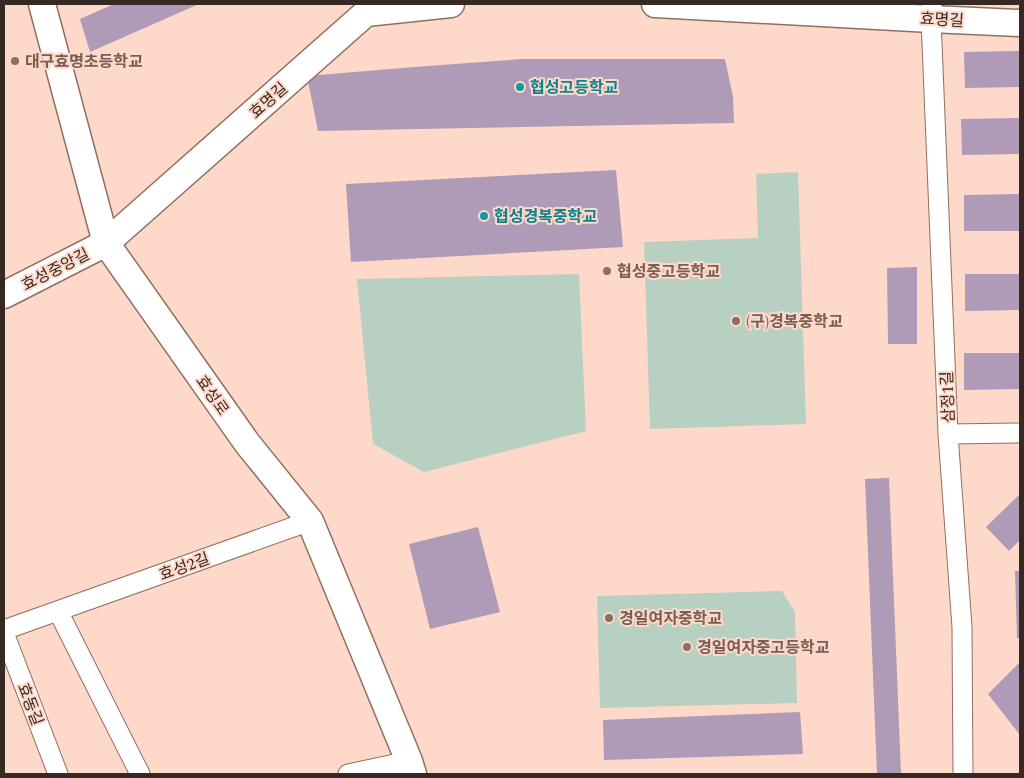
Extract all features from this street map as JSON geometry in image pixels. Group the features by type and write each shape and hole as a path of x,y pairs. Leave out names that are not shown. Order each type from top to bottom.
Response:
{"street":[{"name":"효성로","path":"42,4 106,243 247,443 310,521 411,768"},
{"name":"효명길","path":"106,243 366,13 450,4"},
{"name":"효명길","path":"654,4 932,11 1020,22"},
{"name":"삼정1길","path":"932,11 948,434 962,627 963,774"},
{"name":"효성중앙길","path":"4,295 106,243"},
{"path":"948,434 1020,433"},
{"name":"효성2길","path":"4,632 310,521"},
{"path":"58,611 140,774"},
{"name":"효동길","path":"4,632 58,774"},
{"path":"348,774 411,768"}],"green space":[{"path":"798,172 806,424 650,429 644,242 758,238 756,174"},
{"path":"579,274 586,431 424,472 373,444 357,279"},
{"path":"782,591 795,612 797,703 600,708 597,596"}],"building":[{"path":"114,4 199,4 90,52 80,19"},
{"path":"1020,51 1020,87 965,88 964,52"},
{"name":"협성고등학교","path":"522,59 725,59 733,97 734,123 318,131 307,76"},
{"path":"1020,118 1020,154 962,155 961,119"},
{"name":"협성경복중학교","path":"616,170 623,247 351,262 346,184"},
{"path":"1020,194 1020,231 964,231 964,195"},
{"path":"917,267 917,344 888,344 887,268"},
{"path":"965,274 1020,274 1020,310 965,311"},
{"path":"964,353 1020,353 1020,389 964,390"},
{"path":"889,478 901,774 877,774 865,479"},
{"path":"1020,494 1020,540 1009,551 986,527"},
{"path":"478,527 500,612 430,629 409,544"},
{"path":"1015,571 1020,571 1020,638 1017,638"},
{"path":"1020,662 1020,735 988,694"},
{"path":"800,712 803,754 604,760 603,720"}],"place":[{"name":"대구효명초등학교","path":"15,61"},
{"name":"협성고등학교","path":"520,87"},
{"name":"협성경복중학교","path":"484,216"},
{"name":"협성중고등학교","path":"607,271"},
{"name":"(구)경복중학교","path":"736,321"},
{"name":"경일여자중학교","path":"609,618"},
{"name":"경일여자중고등학교","path":"687,647"}]}
